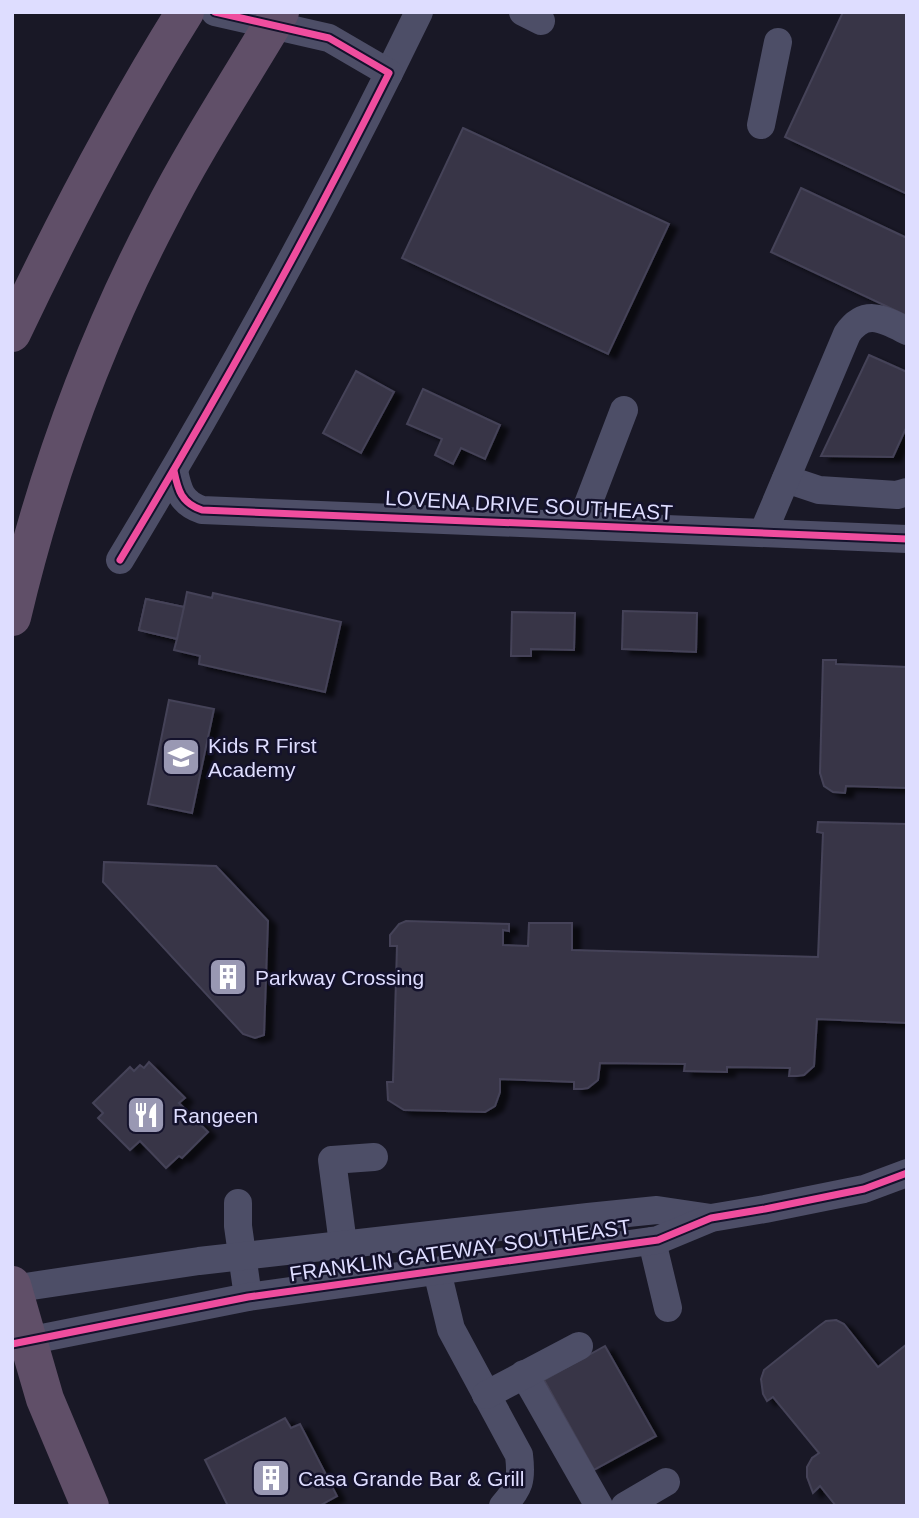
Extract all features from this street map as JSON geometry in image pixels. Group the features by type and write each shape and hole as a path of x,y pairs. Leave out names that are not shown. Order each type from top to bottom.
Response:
{"highway":[{"path":"12,333 48,256 114,130 185,12"},
{"path":"12,617 52,469 85,379 124,289 160,217 276,19"},
{"path":"13,1288 20,1343 90,1506"}],"street":[{"path":"215,12 276,19 329,38 389,73"},
{"path":"120,560 174,471 286,271 419,12"},
{"path":"761,125 778,42"},
{"path":"763,533 854,323 863,318 875,318 907,331"},
{"path":"580,525 624,410"},
{"name":"LOVENA DRIVE SOUTHEAST","path":"174,471 178,491 187,503 202,510 907,539"},
{"path":"786,479 819,490 897,495 907,492"},
{"path":"342,1244 332,1160 374,1157"},
{"name":"FRANKLIN GATEWAY SOUTHEAST","path":"20,1343 248,1297 652,1241 711,1218 864,1189 907,1173"},
{"path":"238,1203 238,1226 248,1297"},
{"name":"FRANKLIN GATEWAY SOUTHEAST","path":"13,1288 242,1256 657,1210 711,1218"},
{"path":"652,1241 668,1308"},
{"path":"437,1271 451,1329 519,1455 521,1472 517,1490 503,1506"},
{"path":"486,1395 579,1346"},
{"path":"524,1374 600,1506"},
{"path":"625,1506 666,1482"}],"building":[{"path":"843,12 907,12 907,194 785,137"},
{"path":"463,128 669,224 608,354 402,258"},
{"path":"801,188 907,238 907,316 771,252"},
{"path":"869,355 907,372 907,426 893,457 821,456"},
{"path":"356,371 394,392 361,453 323,433"},
{"path":"423,389 500,425 485,459 461,448 453,464 435,455 442,439 407,424"},
{"path":"187,592 212,598 213,593 341,622 325,692 199,664 200,656 174,650 177,639 139,630 146,599 184,607"},
{"path":"146,599 184,607 177,639 139,630"},
{"path":"623,611 697,613 696,652 622,649"},
{"path":"512,612 575,613 574,650 531,649 531,656 511,656"},
{"path":"823,660 836,660 836,664 907,667 907,788 846,786 845,793 833,792 824,786 820,773"},
{"name":"Kids R First Academy","path":"169,700 214,709 192,813 148,804"},
{"path":"818,822 907,824 907,1023 817,1019 814,1066 804,1075 789,1076 790,1068 727,1067 727,1072 684,1071 685,1064 600,1063 598,1080 582,1089 574,1089 574,1082 500,1079 500,1092 495,1106 485,1112 404,1110 388,1100 387,1082 393,1082 397,946 390,946 390,935 399,924 406,921 509,924 509,931 503,930 503,945 528,946 529,923 572,923 572,950 818,957 823,833 817,832"},
{"name":"Parkway Crossing","path":"104,862 216,866 268,921 264,1035 255,1038 243,1034 103,882"},
{"name":"Rangeen","path":"149,1062 185,1098 179,1103 208,1132 182,1158 179,1156 166,1168 140,1141 130,1150 98,1118 103,1113 93,1103 130,1067 134,1071 140,1065 144,1068"},
{"path":"836,1320 844,1324 878,1367 907,1344 907,1506 836,1506 820,1486 813,1493 807,1477 807,1467 819,1453 773,1397 767,1401 763,1394 761,1379 764,1370 826,1321"},
{"path":"605,1346 656,1436 594,1470 544,1380"},
{"name":"Casa Grande Bar & Grill","path":"285,1418 291,1428 300,1424 337,1496 319,1506 228,1506 205,1460"}],"cycle path":[{"path":"120,560 259,319 389,73 329,38 215,12"},
{"path":"174,471 185,500 202,510 907,539"},
{"path":"12,1344 248,1297 658,1240 711,1218 864,1189 907,1173"}],"place":[{"name":"Kids R First Academy","path":"181,757"},
{"name":"Parkway Crossing","path":"228,977"},
{"name":"Rangeen","path":"146,1115"},
{"name":"Casa Grande Bar & Grill","path":"271,1478"}]}
